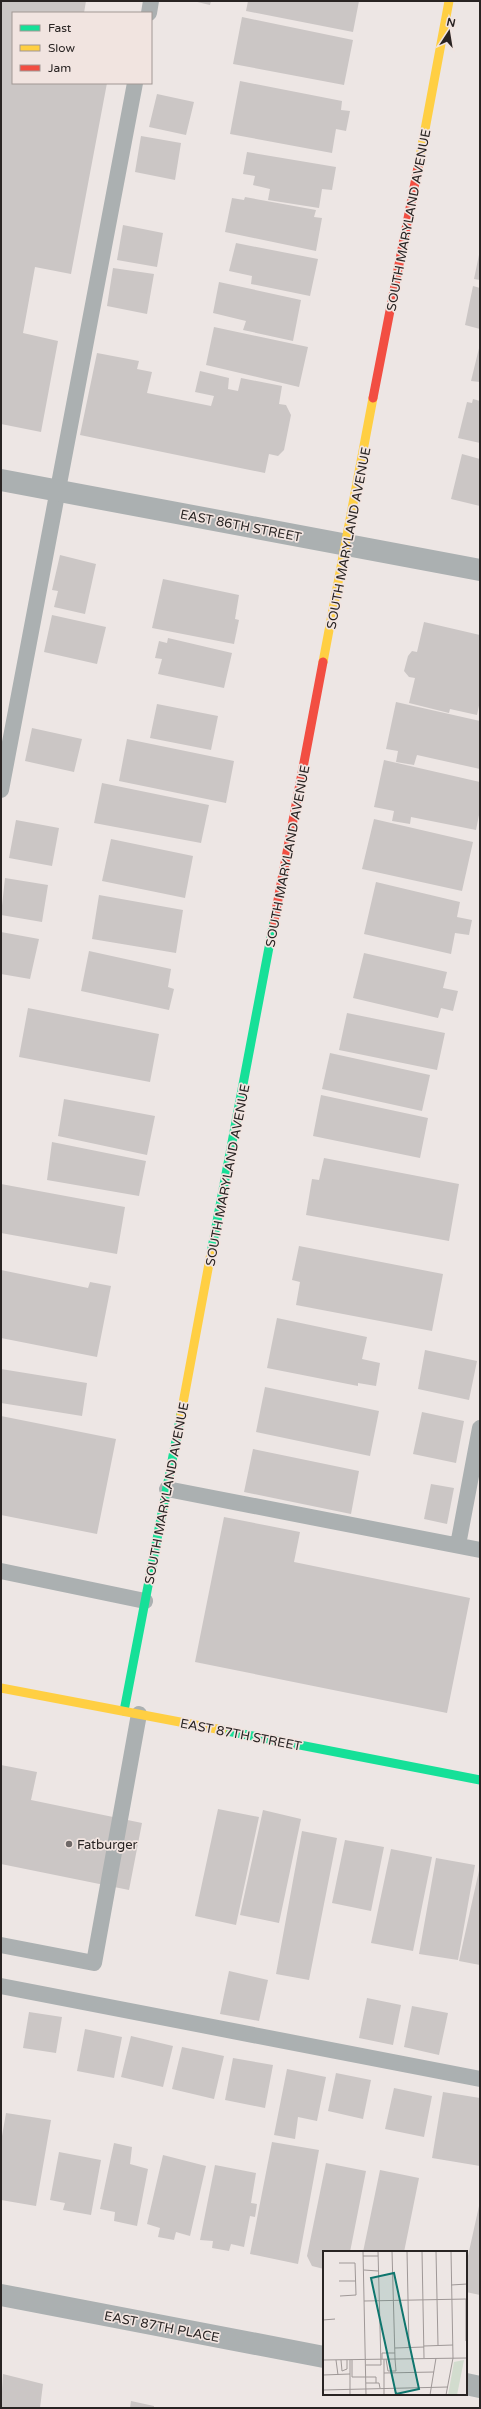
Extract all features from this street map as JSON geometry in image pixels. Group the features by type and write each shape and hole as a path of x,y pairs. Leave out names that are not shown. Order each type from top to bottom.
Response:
{"street":[{"name":"SOUTH MARYLAND AVENUE","path":"132,1713 145,1601 449,1"},
{"name":"EAST 86TH STREET","path":"1,480 480,570"},
{"name":"EAST 87TH STREET","path":"1,1688 480,1780"},
{"name":"EAST 87TH PLACE","path":"1,2295 323,2357"},
{"path":"467,2384 480,2387"}],"lane":[{"path":"148,12 151,1"},
{"path":"1,790 135,84"},
{"path":"458,1545 480,1428"},
{"path":"167,1489 480,1550"},
{"path":"1,1571 145,1601"},
{"path":"1,1945 94,1963 132,1713"},
{"path":"1,1986 480,2079"}],"building":[{"path":"1,1 86,1 84,12 12,12 12,84 107,84 71,274 35,267 23,333 58,341 41,432 1,424"},
{"path":"193,1 211,1 210,5"},
{"path":"248,1 359,1 353,32 246,11"},
{"path":"242,17 353,40 344,85 233,64"},
{"path":"240,81 342,101 341,110 350,111 346,131 336,129 332,153 230,134"},
{"path":"157,94 194,102 186,135 149,127"},
{"path":"141,136 181,143 175,180 135,172"},
{"path":"247,152 336,167 332,190 322,189 319,208 268,200 270,189 253,185 255,176 243,174"},
{"path":"245,197 316,210 314,217 322,218 316,251 225,232 232,198 244,200"},
{"path":"123,225 163,233 157,267 117,260"},
{"path":"236,243 318,259 310,296 251,284 252,276 229,271"},
{"path":"480,250 480,280 474,279"},
{"path":"113,268 154,274 147,314 107,306"},
{"path":"219,282 301,300 293,341 243,330 246,321 213,313"},
{"path":"473,286 480,288 480,329 465,325"},
{"path":"214,327 308,347 299,387 206,365"},
{"path":"480,344 480,382 471,381"},
{"path":"97,353 139,361 137,369 152,372 147,393 211,406 214,396 195,392 200,371 229,378 228,389 238,391 241,378 282,386 279,404 286,405 291,415 284,450 278,456 269,454 265,473 80,435"},
{"path":"473,399 480,401 480,443 458,438 467,402 472,403"},
{"path":"462,454 480,459 480,506 451,499"},
{"path":"60,555 96,564 85,614 54,607 58,591 52,590"},
{"path":"163,579 239,595 235,619 239,620 234,644 152,628"},
{"path":"52,615 106,627 97,664 44,652"},
{"path":"424,622 480,635 480,701 477,715 450,709 449,713 409,703 415,678 409,677 404,671 408,656 412,651 417,652"},
{"path":"168,638 232,653 224,688 158,674 162,659 155,658 159,641 167,643"},
{"path":"396,702 480,721 480,769 417,755 414,765 396,762 398,751 386,749"},
{"path":"157,704 218,716 211,750 150,738"},
{"path":"32,728 82,739 74,772 25,761"},
{"path":"127,739 234,761 226,803 119,781"},
{"path":"384,760 480,782 480,810 476,830 411,817 410,824 392,821 394,811 374,807"},
{"path":"102,783 209,805 201,843 94,823"},
{"path":"374,819 473,842 462,891 362,869"},
{"path":"16,820 59,828 52,866 9,858"},
{"path":"111,839 193,856 185,898 102,881"},
{"path":"5,878 48,885 42,922 1,915"},
{"path":"376,882 460,902 457,917 472,920 469,935 455,933 451,954 364,934"},
{"path":"99,895 183,910 176,953 92,939"},
{"path":"1,932 39,939 30,979 1,974"},
{"path":"89,951 171,969 168,987 174,989 169,1010 81,991"},
{"path":"364,953 447,972 443,988 458,991 453,1011 441,1008 438,1018 353,998"},
{"path":"28,1008 159,1034 150,1082 19,1057"},
{"path":"347,1013 445,1033 437,1070 339,1050"},
{"path":"330,1053 430,1075 422,1111 322,1089"},
{"path":"321,1095 428,1118 420,1158 313,1136"},
{"path":"64,1099 155,1116 147,1155 58,1136"},
{"path":"52,1142 146,1161 139,1196 47,1180"},
{"path":"324,1158 459,1184 449,1241 306,1215 312,1179 319,1180"},
{"path":"1,1184 125,1207 117,1254 1,1233"},
{"path":"299,1246 443,1274 432,1331 296,1305 300,1282 292,1280"},
{"path":"1,1270 88,1288 90,1282 111,1286 97,1357 1,1338"},
{"path":"277,1318 367,1337 362,1359 380,1363 376,1386 358,1383 358,1386 267,1368"},
{"path":"425,1350 477,1361 469,1400 418,1389"},
{"path":"1,1369 87,1383 82,1416 1,1403"},
{"path":"265,1387 379,1411 370,1456 256,1432"},
{"path":"422,1412 464,1421 456,1463 413,1454"},
{"path":"1,1416 116,1439 97,1534 1,1515"},
{"path":"253,1449 359,1471 351,1514 244,1492"},
{"path":"431,1484 454,1488 447,1524 424,1519"},
{"path":"224,1517 300,1532 294,1562 470,1598 447,1713 195,1662"},
{"name":"Fatburger","path":"1,1765 37,1772 31,1800 142,1823 129,1890 1,1864"},
{"path":"218,1809 259,1817 236,1925 195,1916"},
{"path":"263,1810 301,1819 279,1923 240,1915"},
{"path":"302,1831 337,1838 309,1980 276,1974"},
{"path":"345,1840 384,1847 371,1911 332,1903"},
{"path":"391,1849 432,1857 413,1951 371,1943"},
{"path":"436,1858 475,1865 458,1960 419,1954"},
{"path":"480,1866 480,1965 459,1961"},
{"path":"229,1971 268,1980 259,2021 220,2014"},
{"path":"367,1998 401,2005 393,2045 359,2038"},
{"path":"412,2006 448,2013 439,2055 404,2047"},
{"path":"29,2012 62,2017 56,2053 23,2048"},
{"path":"85,2029 122,2037 114,2078 77,2071"},
{"path":"131,2036 173,2046 163,2087 121,2077"},
{"path":"182,2047 224,2056 214,2099 172,2089"},
{"path":"233,2058 273,2065 265,2108 225,2100"},
{"path":"287,2069 326,2077 317,2121 298,2117 295,2139 274,2135"},
{"path":"336,2073 371,2080 363,2119 328,2111"},
{"path":"394,2088 432,2096 424,2137 385,2129"},
{"path":"443,2092 480,2098 480,2166 432,2158"},
{"path":"6,2113 51,2120 36,2206 1,2200 1,2142"},
{"path":"272,2142 319,2150 298,2264 250,2254"},
{"path":"114,2143 132,2147 130,2164 148,2169 137,2226 114,2221 115,2212 100,2209"},
{"path":"59,2152 101,2160 91,2215 63,2210 65,2203 50,2200"},
{"path":"163,2155 206,2166 190,2236 176,2232 174,2240 158,2237 160,2228 147,2224"},
{"path":"326,2163 366,2171 350,2251 323,2251 323,2269 312,2266 307,2256"},
{"path":"215,2165 256,2173 251,2203 257,2204 255,2217 250,2216 244,2247 231,2244 229,2251 212,2248 213,2241 200,2240"},
{"path":"380,2170 419,2178 404,2251 363,2251"},
{"path":"480,2206 480,2295 467,2292 467,2260"},
{"path":"3,2374 43,2384 40,2408 1,2408"},
{"path":"131,2401 154,2406 154,2408 130,2408"}],"traffic: fast":[{"path":"211,1253 274,921"},
{"path":"124,1711 181,1414"},
{"path":"222,1730 480,1780"}],"traffic: slow":[{"path":"418,167 449,1"},
{"path":"323,662 373,398"},
{"path":"181,1414 211,1253"},
{"path":"1,1688 222,1730"}],"traffic: jam":[{"path":"373,398 418,167"},
{"path":"274,921 323,662"}],"place":[{"name":"Fatburger","path":"69,1844"}]}
